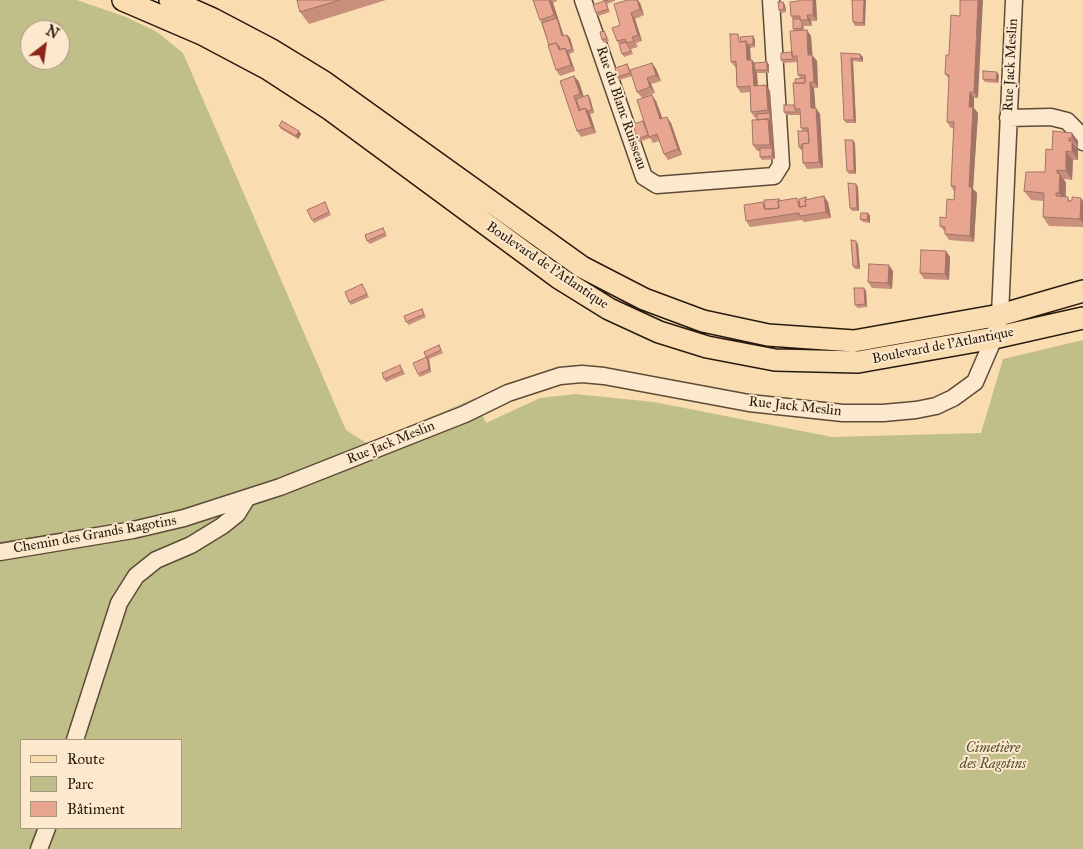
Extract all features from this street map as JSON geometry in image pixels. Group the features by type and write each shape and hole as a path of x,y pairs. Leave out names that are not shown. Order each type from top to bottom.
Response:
{"main road":[{"name":"Boulevard de l'Atlantique","path":"123,0 202,34 268,69 331,110 559,278 609,309 659,332 707,347 775,360 858,362 994,338 1083,318"},
{"name":"Boulevard de l'Atlantique","path":"170,0 270,49 324,82 582,267 644,300 703,321 768,335 854,341 1000,315 1083,291"}],"street":[{"name":"Rue du Blanc Ruisseau","path":"583,0 644,177 657,186 774,176 781,166 771,0"},
{"name":"Rue Jack Meslin","path":"247,498 403,438 508,393 560,376 582,374 604,376 696,394 800,410 883,414 923,408 953,398 970,387 981,371 994,338 1000,315 1014,0"},
{"path":"1008,118 1051,117 1067,121 1080,132 1083,142"},
{"path":"75,739 119,603 136,576 156,560 191,545 222,526 237,514 247,498"},
{"name":"Chemin des Grands Ragotins","path":"0,552 158,525 247,498"},
{"path":"39,849 47,829"}],"green space":[{"name":"Cimetière des Ragotins","path":"0,0 77,0 126,17 157,32 183,53 346,430 368,444 475,398 486,423 540,398 575,394 654,402 832,437 981,433 1003,359 1083,340 1083,849 0,849"}],"building":[{"path":"297,0 340,0 300,12"},
{"path":"533,0 549,0 554,15 540,20"},
{"path":"604,0 608,0 605,1 608,9 596,13 593,5"},
{"path":"628,0 637,0 640,9 631,13 638,35 632,37 634,41 627,43 625,39 617,41 612,28 620,25 614,4"},
{"path":"813,0 813,15 807,15 808,20 800,20 800,16 791,16 790,2"},
{"path":"852,0 864,0 863,23 853,22"},
{"path":"960,0 978,0 974,92 970,92 969,107 973,107 969,187 972,187 970,236 945,234 945,227 940,226 940,217 946,218 947,199 954,200 955,186 951,186 954,122 947,122 949,75 945,74 946,55 949,55 951,15 960,16"},
{"path":"778,2 783,2 784,9 779,10"},
{"path":"557,18 562,36 567,35 572,49 567,51 565,48 560,50 556,43 549,45 542,23"},
{"path":"793,19 800,19 802,28 793,29"},
{"path":"807,30 808,55 812,55 814,82 810,82 811,108 816,108 819,162 803,163 802,144 809,143 808,128 801,128 800,109 795,109 793,83 805,83 805,75 798,75 797,56 792,56 790,31"},
{"path":"604,31 607,38 602,40 600,32"},
{"path":"730,34 738,34 739,42 746,41 747,60 752,60 754,86 766,85 768,110 751,112 750,86 737,87 736,61 731,62"},
{"path":"753,36 753,44 748,45 746,41 741,42 740,37"},
{"path":"626,42 631,51 622,54 619,44"},
{"path":"556,43 559,50 565,48 571,65 556,70 548,45"},
{"path":"792,52 794,59 781,60 781,53"},
{"path":"841,53 860,54 861,59 851,58 854,120 844,120"},
{"path":"767,62 767,70 755,70 754,63"},
{"path":"652,63 656,75 647,78 650,87 637,92 630,70"},
{"path":"627,64 630,73 617,77 615,68"},
{"path":"983,71 997,72 996,80 983,79"},
{"path":"574,76 580,94 574,96 579,111 585,108 592,127 577,131 560,81"},
{"path":"805,78 805,83 795,83 795,79"},
{"path":"588,95 592,110 588,111 585,108 580,110 576,99"},
{"path":"652,95 660,119 667,117 678,149 664,154 657,134 649,137 637,100"},
{"path":"784,105 794,105 797,112 784,112"},
{"path":"770,113 770,122 768,119 757,120 757,114"},
{"path":"768,119 770,145 753,145 752,120"},
{"path":"282,121 299,131 296,136 279,126"},
{"path":"643,121 648,135 637,139 633,124"},
{"path":"798,131 808,131 809,143 802,144 802,147 799,147"},
{"path":"1053,131 1072,133 1072,138 1069,138 1069,141 1072,141 1072,152 1066,151 1066,171 1057,170 1057,173 1060,174 1059,193 1056,193 1056,196 1068,197 1068,201 1072,201 1072,197 1081,198 1080,219 1043,217 1044,193 1024,191 1026,172 1045,172 1046,149 1052,150"},
{"path":"845,140 853,140 854,171 847,171"},
{"path":"760,148 772,148 772,156 760,157"},
{"path":"848,183 856,184 857,208 850,208"},
{"path":"824,196 826,212 800,216 799,213 746,221 744,205 763,202 764,209 772,209 779,208 778,201 797,198 799,207 806,206 805,200"},
{"path":"806,197 806,206 800,207 799,199"},
{"path":"779,199 779,208 765,209 764,200"},
{"path":"325,202 329,212 312,220 307,210"},
{"path":"861,213 868,213 867,220 860,219"},
{"path":"383,228 385,233 367,241 365,235"},
{"path":"851,240 856,241 858,266 853,266"},
{"path":"921,250 946,251 945,274 920,273"},
{"path":"869,264 889,265 888,283 868,282"},
{"path":"362,284 367,294 349,302 345,292"},
{"path":"854,288 864,288 865,304 855,305"},
{"path":"422,309 424,314 406,322 404,316"},
{"path":"439,345 441,350 426,357 424,352"},
{"path":"427,357 429,369 418,374 413,363"},
{"path":"400,365 402,371 384,379 382,373"}]}
